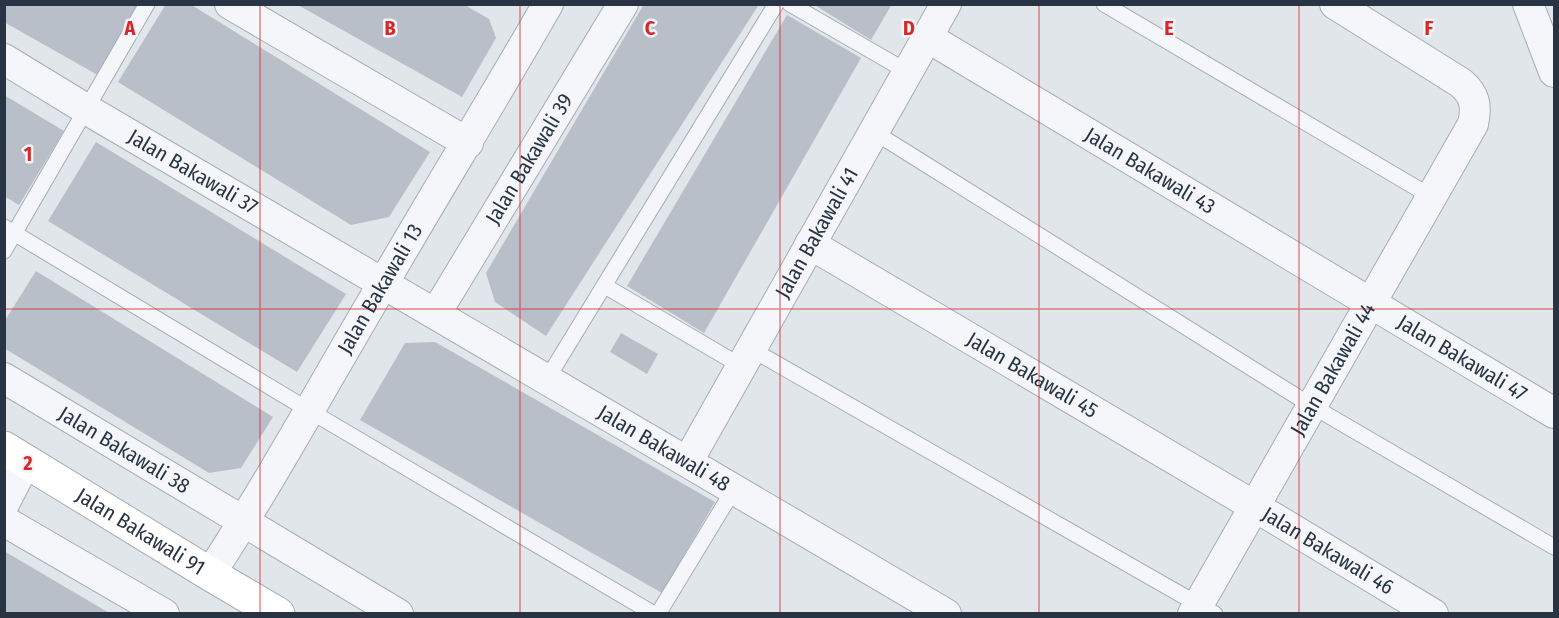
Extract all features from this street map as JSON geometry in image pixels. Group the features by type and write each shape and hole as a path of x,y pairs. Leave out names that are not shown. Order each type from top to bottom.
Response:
{"main road":[{"name":"Jalan Bakawali 91","path":"15,454 278,614"}],"street":[{"path":"230,4 468,143"},
{"name":"Jalan Bakawali 13","path":"210,574 310,411 548,4"},
{"name":"Jalan Bakawali 39","path":"436,313 623,4"},
{"name":"Jalan Bakawali 41","path":"688,461 946,4"},
{"name":"Jalan Bakawali 44","path":"1202,610 1254,506 1432,197 1473,124 1476,113 1475,101 1470,90 1461,83 1335,4"},
{"path":"1528,4 1554,72"},
{"name":"Jalan Bakawali 43","path":"927,37 1371,302"},
{"name":"Jalan Bakawali 37","path":"4,59 384,282"},
{"name":"Jalan Bakawali 45","path":"810,244 1254,506"},
{"name":"Jalan Bakawali 48","path":"384,282 946,614"},
{"name":"Jalan Bakawali 47","path":"1371,302 1554,413"},
{"name":"Jalan Bakawali 38","path":"4,378 398,614"},
{"path":"4,504 15,454"},
{"name":"Jalan Bakawali 46","path":"1254,506 1432,614"},
{"path":"4,520 164,614"}],"lane":[{"path":"4,251 10,230 86,109 147,4"},
{"path":"548,379 776,4"},
{"path":"790,4 908,72"},
{"path":"1104,4 1432,197"},
{"path":"874,132 1312,406 1554,547"},
{"path":"10,230 310,411 656,614 734,489"},
{"path":"605,286 746,358 1202,610"}],"building":[{"path":"4,4 146,4 103,78 4,22"},
{"path":"166,4 190,4 430,152 389,217 351,225 118,82"},
{"path":"296,4 463,4 489,19 496,38 462,97"},
{"path":"644,4 755,4 758,6 546,336 495,302 486,273"},
{"path":"813,4 892,4 871,40"},
{"path":"787,15 861,58 704,333 627,286"},
{"path":"4,95 64,131 19,205 4,196"},
{"path":"96,142 346,294 297,372 48,221"},
{"path":"36,271 273,417 241,468 209,473 4,348 4,322"},
{"path":"621,333 658,354 647,374 610,352"},
{"path":"435,342 715,502 662,593 360,420 405,343"},
{"path":"4,551 111,614 4,614"}]}
